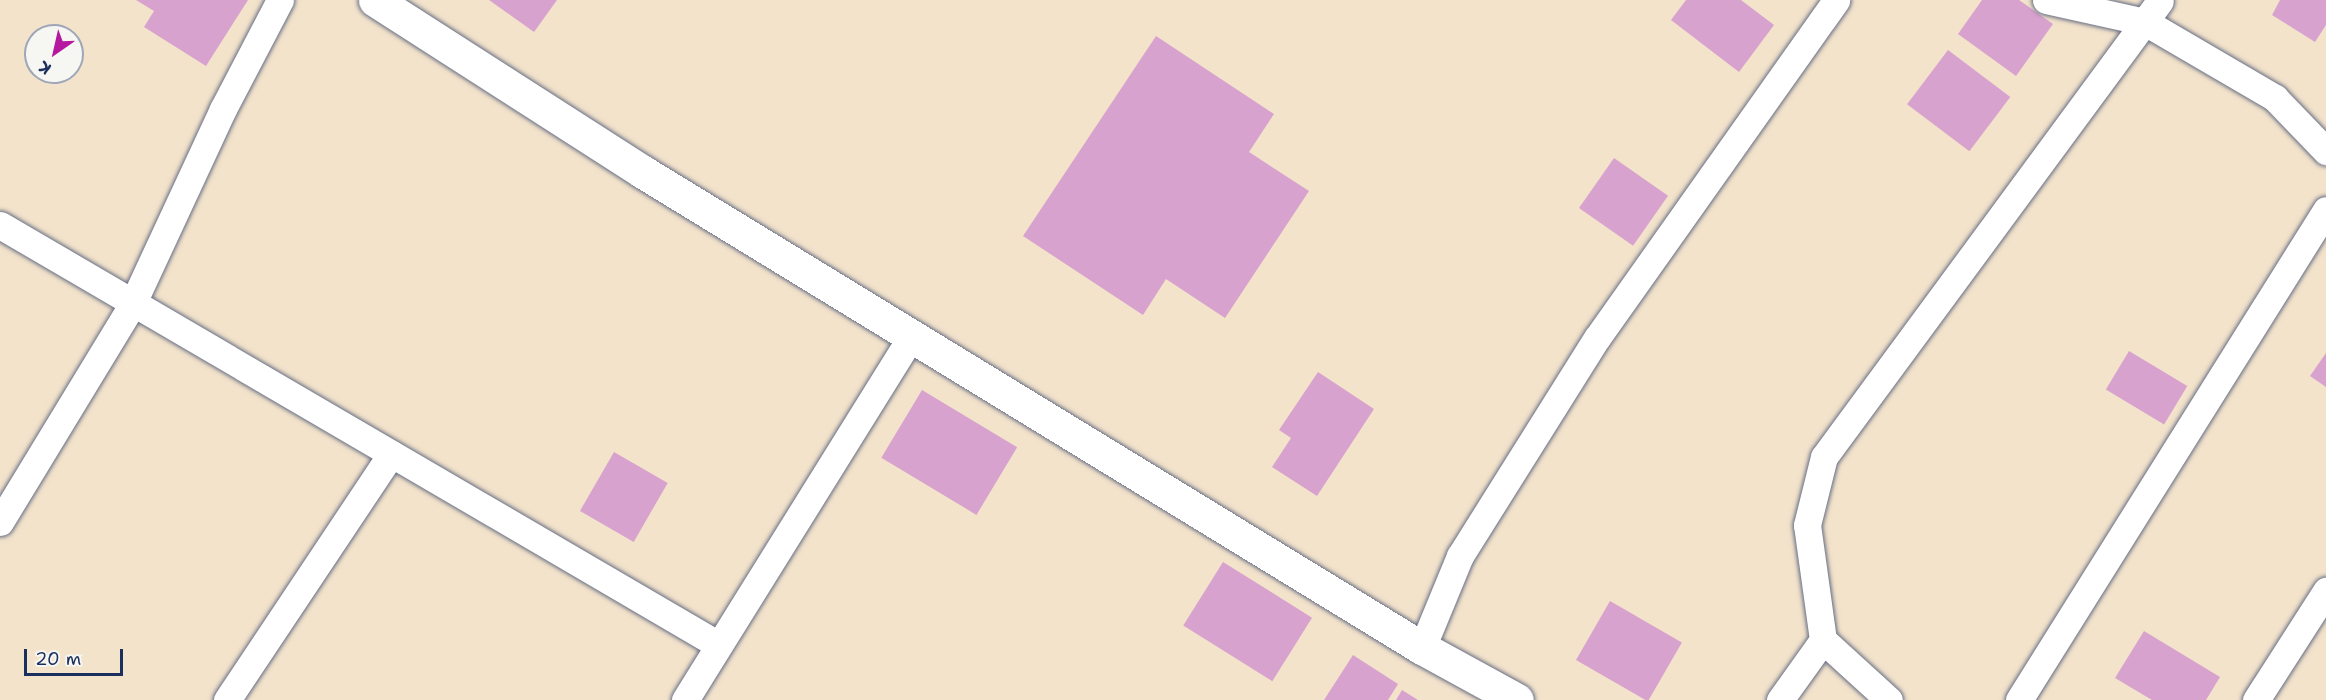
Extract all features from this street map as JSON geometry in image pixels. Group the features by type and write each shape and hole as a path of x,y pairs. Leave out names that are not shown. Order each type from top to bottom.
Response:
{"street":[{"path":"0,522 132,305 223,109 280,0"},
{"path":"375,0 643,172 913,334 1422,648 1517,700"},
{"path":"1422,648 1460,556 1597,338 1836,0"},
{"path":"2046,0 2153,12 2276,98 2326,151"},
{"path":"1889,700 1823,640 1807,525 1824,457 2153,12"},
{"path":"2019,700 2326,210"},
{"path":"0,225 132,305 717,644"},
{"path":"685,700 717,644 913,334"},
{"path":"227,700 391,454"},
{"path":"2256,700 2326,591"},
{"path":"1780,700 1823,640"}],"building":[{"path":"136,0 248,0 206,66 144,27 154,11"},
{"path":"489,0 557,0 534,32"},
{"path":"1686,0 1741,0 1774,25 1739,72 1671,20"},
{"path":"1982,0 2019,0 2053,24 2016,76 1958,34"},
{"path":"2280,0 2326,0 2326,25 2315,42 2272,15"},
{"path":"1156,36 1274,114 1249,152 1309,191 1225,318 1166,279 1143,315 1023,236"},
{"path":"1948,50 2010,97 1969,151 1907,104"},
{"path":"1614,158 1668,196 1633,246 1579,208"},
{"path":"2129,351 2187,386 2164,425 2106,390"},
{"path":"2326,353 2326,387 2310,376"},
{"path":"1318,372 1374,409 1317,496 1272,467 1291,438 1279,430"},
{"path":"922,390 1017,447 976,515 881,458"},
{"path":"614,452 668,483 634,542 580,511"},
{"path":"1223,562 1312,618 1272,681 1183,626"},
{"path":"1610,601 1682,642 1649,700 1576,660"},
{"path":"2144,631 2220,677 2206,700 2152,700 2115,678"},
{"path":"1353,655 1398,684 1388,700 1324,700"},
{"path":"1402,690 1418,700 1396,700"}]}
